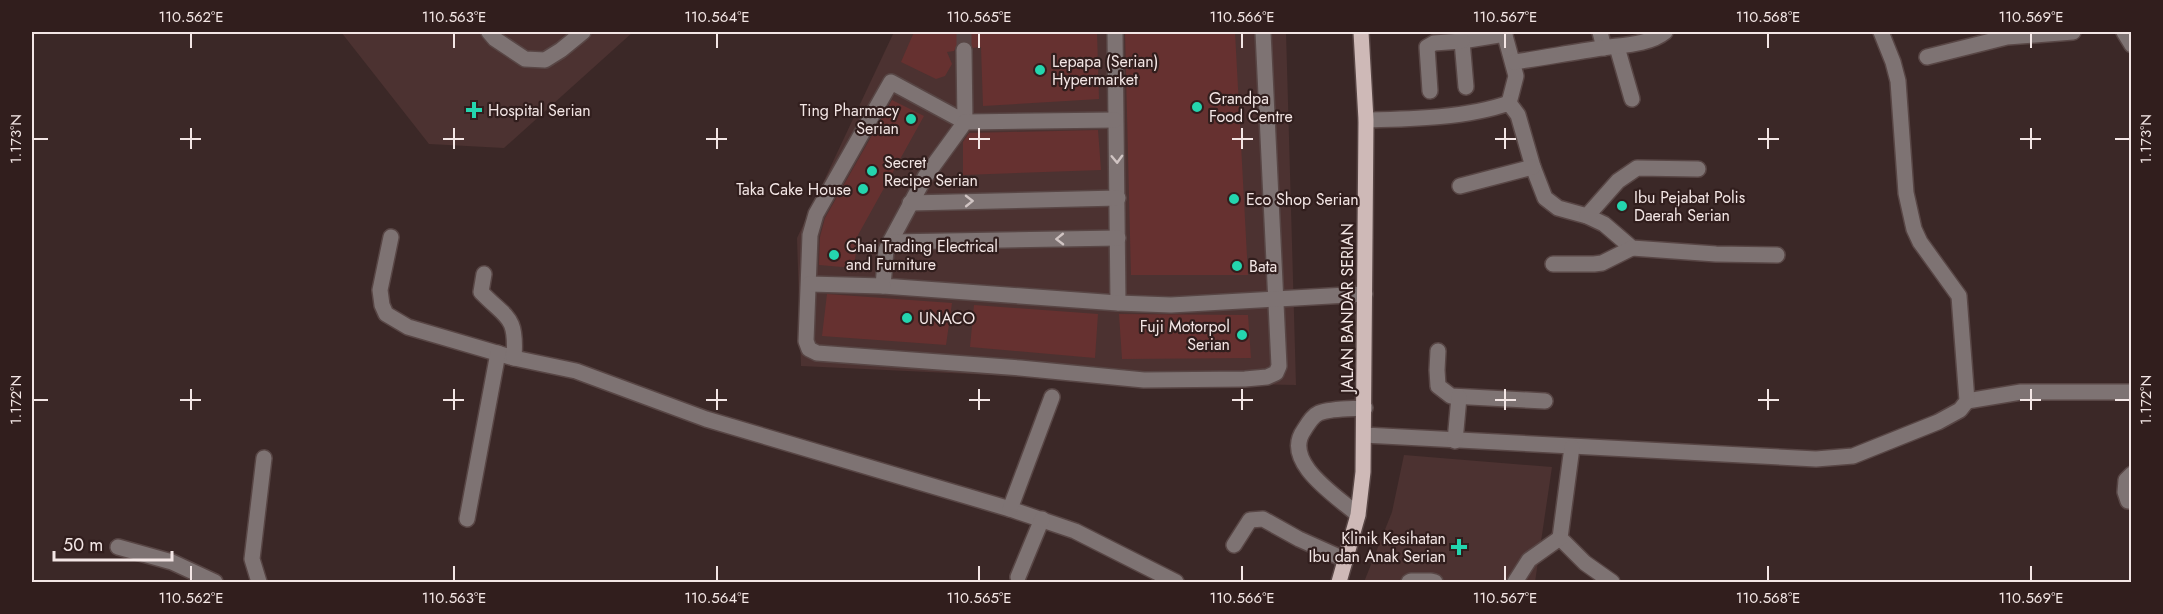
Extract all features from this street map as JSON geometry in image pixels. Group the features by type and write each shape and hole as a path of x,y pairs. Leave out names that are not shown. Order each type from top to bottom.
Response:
{"main road":[{"name":"JALAN BANDAR SERIAN","path":"1339,582 1358,515 1363,472 1366,120 1361,32"}],"street":[{"path":"489,32 495,39 525,59 545,60 583,32"},
{"path":"1114,32 1118,303"},
{"path":"1115,120 965,122 891,82 816,214 810,235 806,341 809,349 817,353 1144,380 1245,379 1267,377 1276,373 1279,366 1277,300 1263,32"},
{"path":"1600,32 1610,47 1632,99"},
{"path":"1514,62 1644,41 1665,32"},
{"path":"1881,32 1898,81 1906,193 1914,229 1920,242 1959,296 1967,402"},
{"path":"1927,57 2007,37 2073,32"},
{"path":"2124,32 2132,45"},
{"path":"1430,91 1427,47 1434,43 1462,41 1504,33 1514,62 1516,76 1509,103"},
{"path":"1462,41 1466,87"},
{"path":"883,286 886,250 890,242 925,177 965,122 964,50"},
{"path":"1366,120 1408,119 1492,109 1509,103"},
{"path":"1509,103 1518,115 1533,167 1545,198 1557,208 1587,216 1604,224 1632,248"},
{"path":"1460,186 1533,167"},
{"path":"1587,216 1618,181 1637,168 1698,169"},
{"path":"910,203 1118,198"},
{"path":"391,237 380,290 382,305 386,314 408,327 514,358 576,371 706,419 1011,508 1075,531 1176,582"},
{"path":"890,242 1118,238"},
{"path":"1553,264 1594,264 1609,260 1632,248 1716,254 1777,255"},
{"path":"484,274 481,292 503,310 510,320 515,337 514,358"},
{"path":"809,284 883,286 1171,305 1365,294"},
{"path":"1438,351 1438,386 1451,396 1545,401"},
{"path":"467,519 498,353"},
{"path":"1364,435 1781,459 1816,459 1853,456 1938,422 1960,410 1967,402 2021,392 2132,392"},
{"path":"1011,508 1052,397"},
{"path":"1455,441 1459,397"},
{"path":"1358,515 1319,483 1299,458 1300,436 1317,414 1365,408"},
{"path":"1515,582 1529,560 1560,538 1572,447"},
{"path":"259,582 252,559 264,458"},
{"path":"2132,474 2126,480 2125,492 2128,501 2132,501"},
{"path":"1018,577 1041,519"},
{"path":"1234,545 1250,520 1263,519 1299,539 1346,560"},
{"path":"1560,538 1585,563 1612,582"},
{"path":"118,547 172,562 215,582"},
{"path":"1409,582 1435,582"}],"shaded area":[{"name":"Hospital Serian","path":"341,32 633,32 504,148 429,144"},
{"path":"894,32 1286,32 1296,385 1139,382 801,366 797,238"},
{"name":"Klinik Kesihatan Ibu dan Anak Serian","path":"1404,455 1552,467 1535,582 1364,582 1392,512"}],"building":[{"name":"Lepapa (Serian) Hypermarket","path":"914,32 1097,32 1099,99 983,106 981,47 973,48 968,41 959,42 954,51 947,52 952,64 945,76 936,79 901,62"},
{"path":"1125,32 1235,32 1248,275 1131,275"},
{"path":"892,100 924,116 858,235 854,268 819,265 820,237 825,218"},
{"path":"1098,130 1101,170 963,175 963,142 969,133"},
{"path":"827,294 952,303 946,345 822,336"},
{"path":"974,305 1098,314 1095,358 970,347"},
{"path":"1119,314 1248,315 1251,358 1122,359"}],"tunnel":[{"path":"964,32 964,50"}],"place":[{"name":"Lepapa (Serian) Hypermarket","path":"1040,70"},
{"name":"Grandpa Food Centre","path":"1197,107"},
{"name":"Hospital Serian","path":"474,110"},
{"name":"Ting Pharmacy Serian","path":"911,119"},
{"name":"Secret Recipe Serian","path":"872,171"},
{"name":"Taka Cake House","path":"863,189"},
{"name":"Eco Shop Serian","path":"1234,199"},
{"name":"Ibu Pejabat Polis Daerah Serian","path":"1622,206"},
{"name":"Chai Trading Electrical and Furniture","path":"834,255"},
{"name":"Bata","path":"1237,266"},
{"name":"UNACO","path":"907,318"},
{"name":"Fuji Motorpol Serian","path":"1242,335"},
{"name":"Klinik Kesihatan Ibu dan Anak Serian","path":"1459,547"}]}
